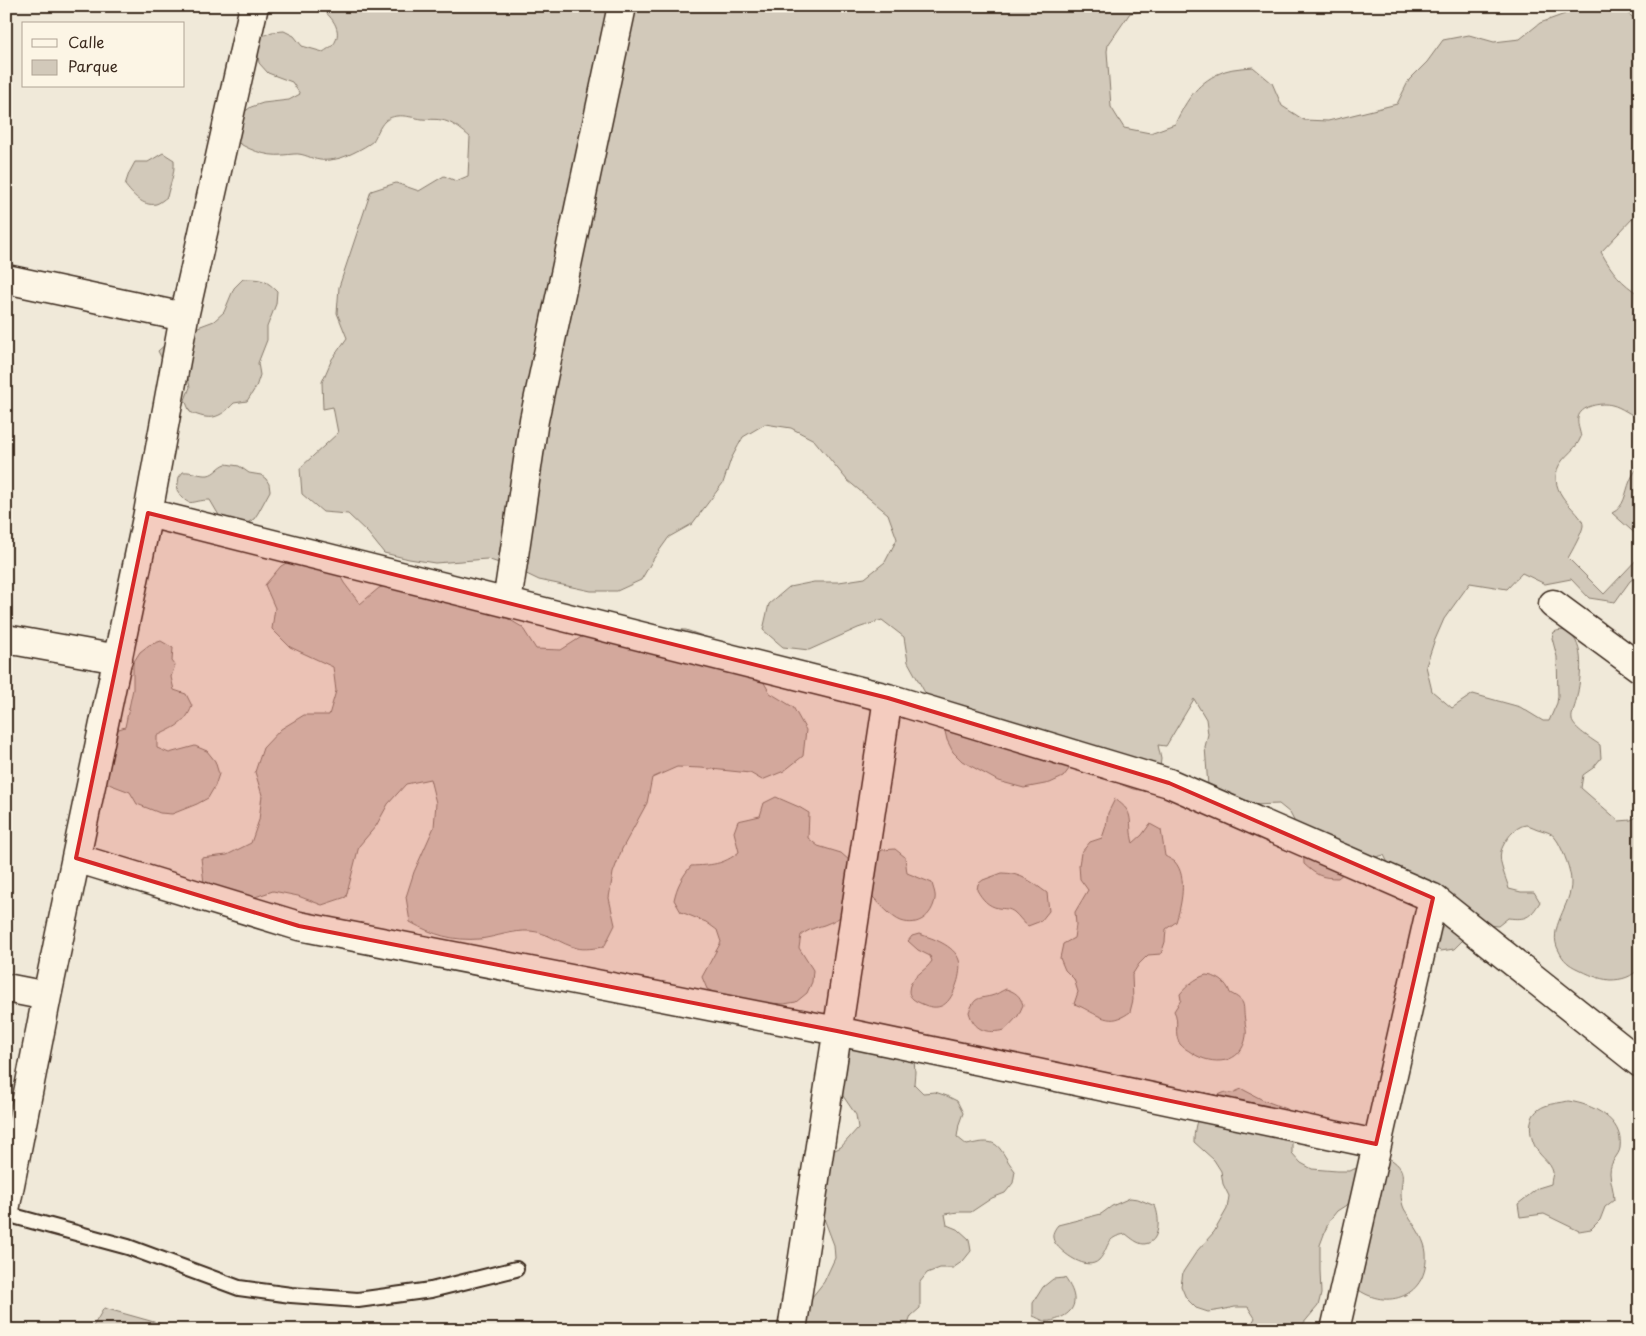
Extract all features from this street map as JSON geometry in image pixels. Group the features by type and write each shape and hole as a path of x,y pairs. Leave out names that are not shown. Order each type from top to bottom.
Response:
{"street":[{"path":"6,1205 47,996 148,513 184,317 254,6"},
{"path":"507,602 534,420 622,6"},
{"path":"6,279 184,317"},
{"path":"148,513 888,698 1169,783 1433,898 1640,1063"},
{"path":"1553,604 1640,668"},
{"path":"6,639 118,659"},
{"path":"792,1330 888,698"},
{"path":"76,858 299,926 837,1032 1376,1144"},
{"path":"1335,1330 1433,898"},
{"path":"6,988 47,996"}],"lane":[{"path":"6,1214 128,1247 239,1288 291,1295 358,1300 431,1290 516,1269"}],"highlighted area":[{"path":"148,513 888,698 1169,783 1433,898 1376,1144 837,1031 299,926 76,858"}],"green space":[{"path":"318,6 1164,6 1163,8 1130,13 1108,45 1107,51 1111,107 1124,128 1150,133 1175,124 1194,92 1207,80 1228,70 1253,67 1272,83 1282,106 1304,120 1328,121 1397,104 1409,80 1427,62 1443,40 1469,35 1494,42 1520,39 1540,23 1565,14 1568,6 1615,6 1621,8 1640,23 1640,205 1634,217 1601,252 1609,265 1627,286 1640,295 1640,419 1619,407 1607,404 1592,406 1583,410 1578,418 1581,437 1559,465 1556,476 1560,493 1579,516 1583,526 1568,558 1604,594 1640,556 1640,574 1630,581 1615,602 1589,598 1571,579 1545,584 1522,573 1507,589 1470,583 1444,619 1426,666 1432,691 1452,708 1473,694 1520,707 1543,721 1549,721 1558,696 1557,657 1552,638 1554,632 1565,631 1576,641 1579,648 1581,666 1572,720 1579,730 1600,745 1601,758 1593,768 1583,775 1581,788 1619,821 1631,820 1640,815 1640,967 1627,977 1610,980 1601,979 1589,974 1564,960 1556,943 1556,934 1557,926 1568,899 1571,877 1565,856 1553,835 1526,825 1518,828 1507,839 1500,856 1509,889 1521,892 1534,892 1540,902 1533,912 1527,917 1519,919 1508,918 1498,926 1484,925 1454,949 1441,951 1429,946 1424,903 1390,867 1384,855 1348,870 1338,878 1319,875 1304,864 1303,838 1290,813 1279,804 1252,805 1208,786 1205,747 1208,734 1206,719 1194,699 1166,746 1158,745 1161,759 1158,784 1146,791 1120,784 1110,774 1076,760 1063,777 1050,783 1024,788 998,781 962,761 953,752 947,740 944,727 908,662 904,637 882,620 858,628 809,650 783,647 763,630 769,604 789,587 814,582 839,582 865,578 885,562 897,539 888,514 847,480 814,440 791,428 765,424 743,437 731,459 723,483 692,524 669,537 641,580 617,591 591,591 539,580 514,568 487,559 435,563 384,553 368,533 348,514 323,512 302,494 300,468 338,433 333,407 323,409 322,382 332,359 347,338 337,313 339,287 371,191 396,183 419,191 444,176 456,181 468,176 470,137 457,126 445,121 403,116 394,117 385,121 373,141 368,145 333,160 317,159 298,154 277,155 263,153 250,149 233,139 241,114 251,107 263,103 289,100 300,94 292,82 268,73 259,63 257,49 260,37 272,32 284,31 294,36 302,46 323,52 333,45 336,39 337,28 331,18"},
{"path":"163,153 174,160 173,175 167,197 156,204 147,204 134,196 125,185 135,162 148,162"},
{"path":"243,279 262,280 277,291 276,304 267,327 267,340 258,363 260,375 256,387 247,401 234,403 224,412 214,417 203,417 190,412 185,400 190,387 187,375 164,363 158,351 168,342 190,330 214,321 224,312 234,288"},
{"path":"1640,463 1640,538 1612,513 1620,507 1631,479"},
{"path":"226,464 239,466 249,473 261,475 269,484 270,491 258,513 254,519 242,526 220,517 210,500 188,502 177,490 179,477 183,472 208,475"},
{"path":"304,553 331,559 344,583 360,604 379,588 405,579 500,614 522,627 536,649 561,650 583,636 660,629 686,630 711,639 735,651 756,669 770,693 793,707 806,730 803,756 784,771 762,780 750,773 677,767 652,778 647,803 622,849 613,873 609,898 615,925 604,947 577,948 530,931 480,939 452,938 435,934 410,922 406,897 414,872 434,827 436,803 430,779 406,784 388,804 376,826 359,846 346,897 322,905 298,896 273,891 249,899 204,883 201,858 227,855 251,843 259,820 262,795 255,772 263,748 281,729 304,715 329,715 336,691 333,667 290,647 272,629 275,608 265,585 281,566"},
{"path":"161,641 173,648 172,661 175,665 171,677 174,690 186,694 192,706 186,717 174,728 157,736 157,748 169,753 195,746 207,751 215,761 219,774 208,798 172,814 160,813 137,804 130,792 106,783 98,774 113,731 125,727 133,689 133,663 140,652 149,645"},
{"path":"776,797 809,813 808,838 818,846 841,853 850,861 850,911 831,922 801,935 799,948 813,970 812,982 807,993 796,1002 784,1004 757,1002 719,995 707,989 702,977 721,942 717,930 706,922 681,912 674,900 680,882 691,866 716,864 728,860 739,852 734,832 738,821 760,816 764,803"},
{"path":"1115,799 1122,804 1129,814 1133,843 1150,824 1161,830 1165,856 1175,862 1179,868 1182,892 1176,922 1166,929 1165,942 1161,954 1148,955 1132,975 1133,1000 1130,1012 1122,1017 1108,1019 1074,1004 1078,992 1074,979 1065,970 1060,958 1063,944 1074,938 1075,912 1088,890 1080,879 1079,865 1081,853 1090,842 1102,838 1108,813"},
{"path":"895,849 905,857 907,873 932,883 935,895 933,905 927,915 918,921 907,922 897,919 885,910 871,895 873,860 882,850"},
{"path":"1002,873 1021,876 1047,893 1049,911 1041,921 1028,926 1012,911 994,907 983,899 977,890 978,884 983,880"},
{"path":"919,934 948,946 959,960 957,983 948,1001 939,1007 933,1007 916,1001 909,993 912,982 932,961 930,956 918,950 908,941 912,936"},
{"path":"1206,975 1221,980 1227,986 1230,993 1240,999 1243,1004 1246,1036 1243,1046 1239,1053 1225,1060 1208,1060 1192,1053 1180,1044 1177,1036 1176,1015 1174,1011 1181,1000 1180,994 1188,985"},
{"path":"1006,989 1017,994 1022,1002 1023,1005 1018,1016 1005,1030 992,1032 982,1030 971,1018 969,1012 973,1004 977,1000"},
{"path":"846,1044 914,1059 914,1084 923,1093 935,1092 957,1101 963,1113 957,1137 967,1145 993,1143 1001,1150 1015,1171 1013,1183 1005,1193 992,1198 971,1212 945,1214 947,1225 959,1230 969,1239 971,1251 963,1261 953,1268 940,1268 927,1273 920,1282 920,1308 911,1316 906,1330 799,1330 808,1302 824,1282 835,1258 834,1245 820,1208 829,1153 841,1147 858,1128 856,1115 841,1093"},
{"path":"1242,1089 1263,1100 1287,1109 1296,1116 1292,1153 1301,1163 1312,1169 1350,1171 1383,1155 1399,1166 1402,1172 1401,1198 1403,1206 1420,1235 1426,1253 1425,1268 1421,1280 1413,1289 1404,1296 1393,1299 1380,1299 1356,1288 1359,1209 1348,1204 1337,1211 1329,1221 1320,1245 1321,1294 1318,1306 1302,1325 1292,1330 1286,1330 1277,1326 1265,1330 1248,1330 1255,1318 1248,1307 1235,1307 1208,1312 1196,1308 1186,1298 1181,1286 1183,1272 1197,1251 1214,1232 1227,1209 1229,1196 1223,1184 1221,1171 1214,1160 1194,1142 1195,1127 1200,1113 1209,1101 1223,1093 1232,1093"},
{"path":"1568,1101 1587,1106 1604,1115 1612,1121 1620,1138 1620,1148 1610,1169 1614,1200 1605,1207 1600,1220 1591,1229 1579,1231 1544,1214 1520,1217 1518,1204 1538,1188 1551,1184 1553,1173 1550,1166 1539,1153 1532,1138 1530,1125 1534,1114 1545,1106"},
{"path":"1130,1198 1155,1206 1158,1216 1158,1229 1150,1243 1139,1243 1126,1234 1119,1235 1111,1240 1099,1260 1088,1264 1075,1260 1063,1252 1055,1243 1053,1234 1058,1225 1101,1214 1112,1206"},
{"path":"1065,1278 1074,1295 1071,1310 1060,1318 1050,1321 1044,1321 1033,1316 1033,1303 1043,1287 1053,1279"},
{"path":"104,1308 179,1329 184,1330 91,1330"}]}
